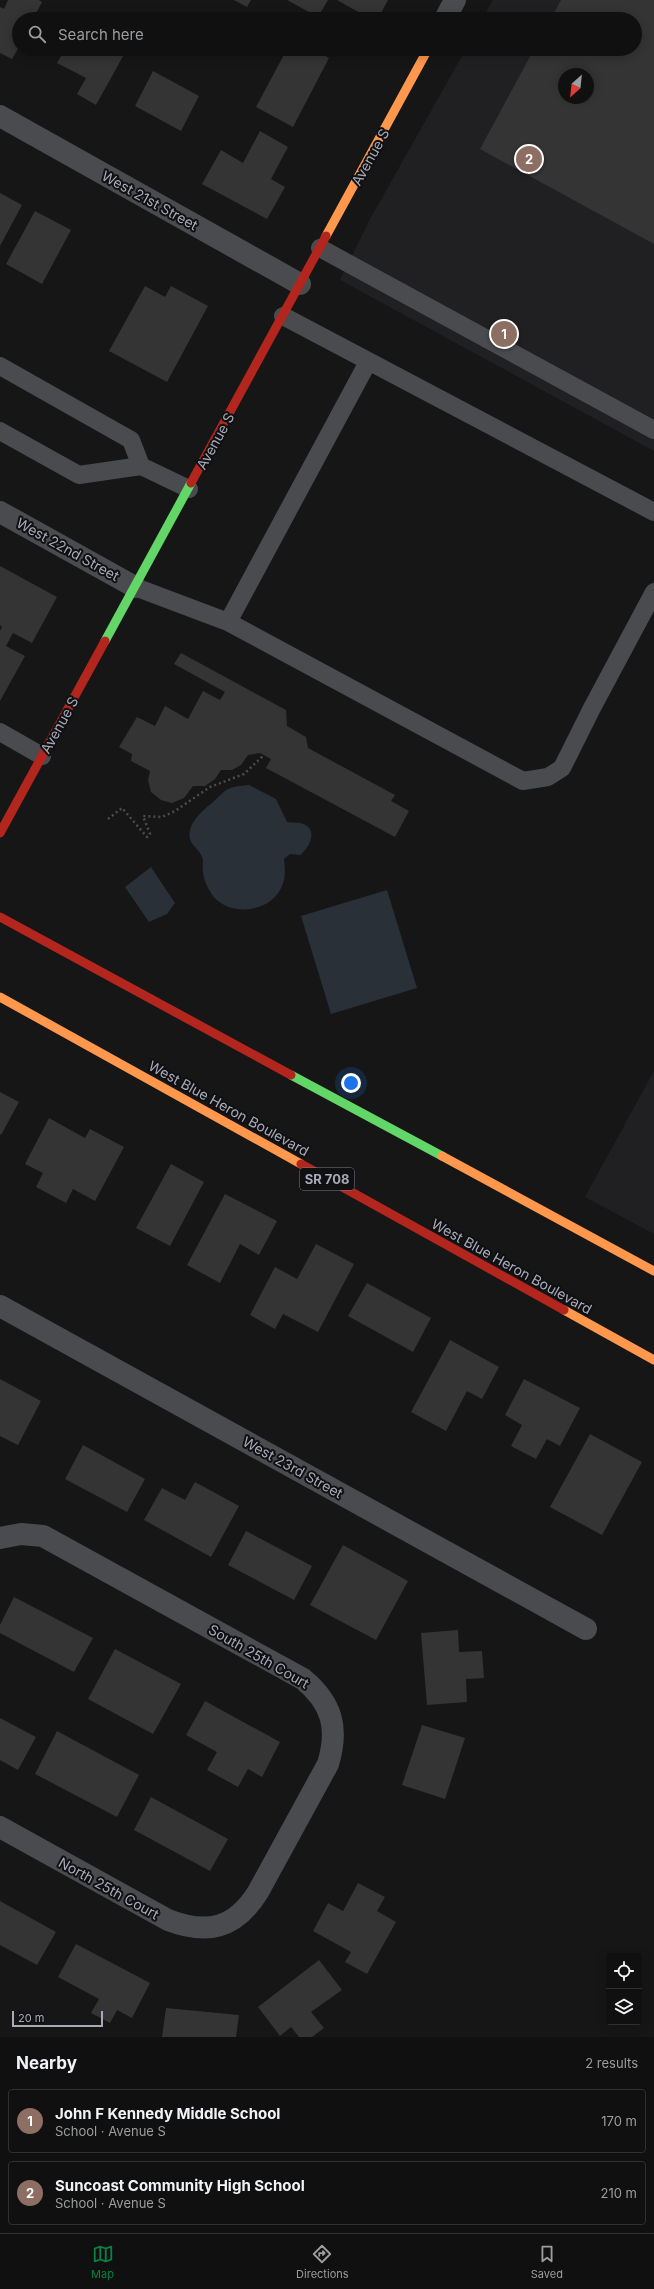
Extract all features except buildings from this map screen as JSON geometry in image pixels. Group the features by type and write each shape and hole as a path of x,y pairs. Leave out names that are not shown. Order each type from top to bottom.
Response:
{"main road":[{"name":"Avenue S","path":"0,833 136,587 424,56"},
{"path":"0,917 654,1271"},
{"name":"West Blue Heron Boulevard","path":"0,997 654,1360"}],"street":[{"path":"449,12 455,0"},
{"name":"West 21st Street","path":"0,116 300,284"},
{"name":"West 22nd Street","path":"0,512 136,587"},
{"name":"West 23rd Street","path":"0,1306 586,1629"},
{"name":"South 25th Court","path":"0,1538 20,1534 43,1536 303,1679 314,1688 325,1702 332,1718 334,1734 333,1748 328,1764 251,1902 235,1919 224,1925"},
{"name":"North 25th Court","path":"0,1828 168,1920 196,1928 224,1925"}],"lane":[{"path":"320,248 654,430"},
{"path":"283,316 654,512"},
{"path":"228,622 368,362"},
{"path":"0,366 131,440 141,466"},
{"path":"0,431 79,475 141,466 189,489"},
{"path":"136,587 228,622 512,777 523,781 548,777 562,768 654,592"},
{"path":"0,732 42,756"}],"path":[{"path":"108,819 122,808 147,837 150,834 143,816 162,816 175,811 210,787 244,774 264,755"}],"shaded area":[{"path":"493,0 654,0 654,451 340,280 370,219 462,56 642,56 642,12 486,12"},
{"path":"249,785 276,799 287,822 300,823 308,827 311,830 311,839 307,848 300,855 290,854 284,859 285,869 282,886 277,895 270,902 250,909 240,909 221,903 211,893 204,879 203,859 191,842 190,831 191,826 197,817 225,791 233,787"},
{"path":"151,867 175,903 167,914 149,922 125,887"},
{"path":"387,890 417,988 331,1014 301,916"},
{"path":"654,1071 654,1234 585,1197"}],"traffic: fast":[{"path":"105,641 191,483"},
{"path":"291,1075 442,1156"}],"traffic: slow":[{"path":"326,236 424,56"},
{"path":"0,997 301,1164"},
{"path":"442,1156 654,1271"},
{"path":"564,1310 654,1360"}],"traffic: jam":[{"path":"191,483 326,236"},
{"path":"0,833 105,641"},
{"path":"0,917 291,1075"},
{"path":"301,1164 564,1310"}],"place":[{"name":"Suncoast Community High School","path":"529,159"},
{"name":"John F Kennedy Middle School","path":"504,334"}]}
